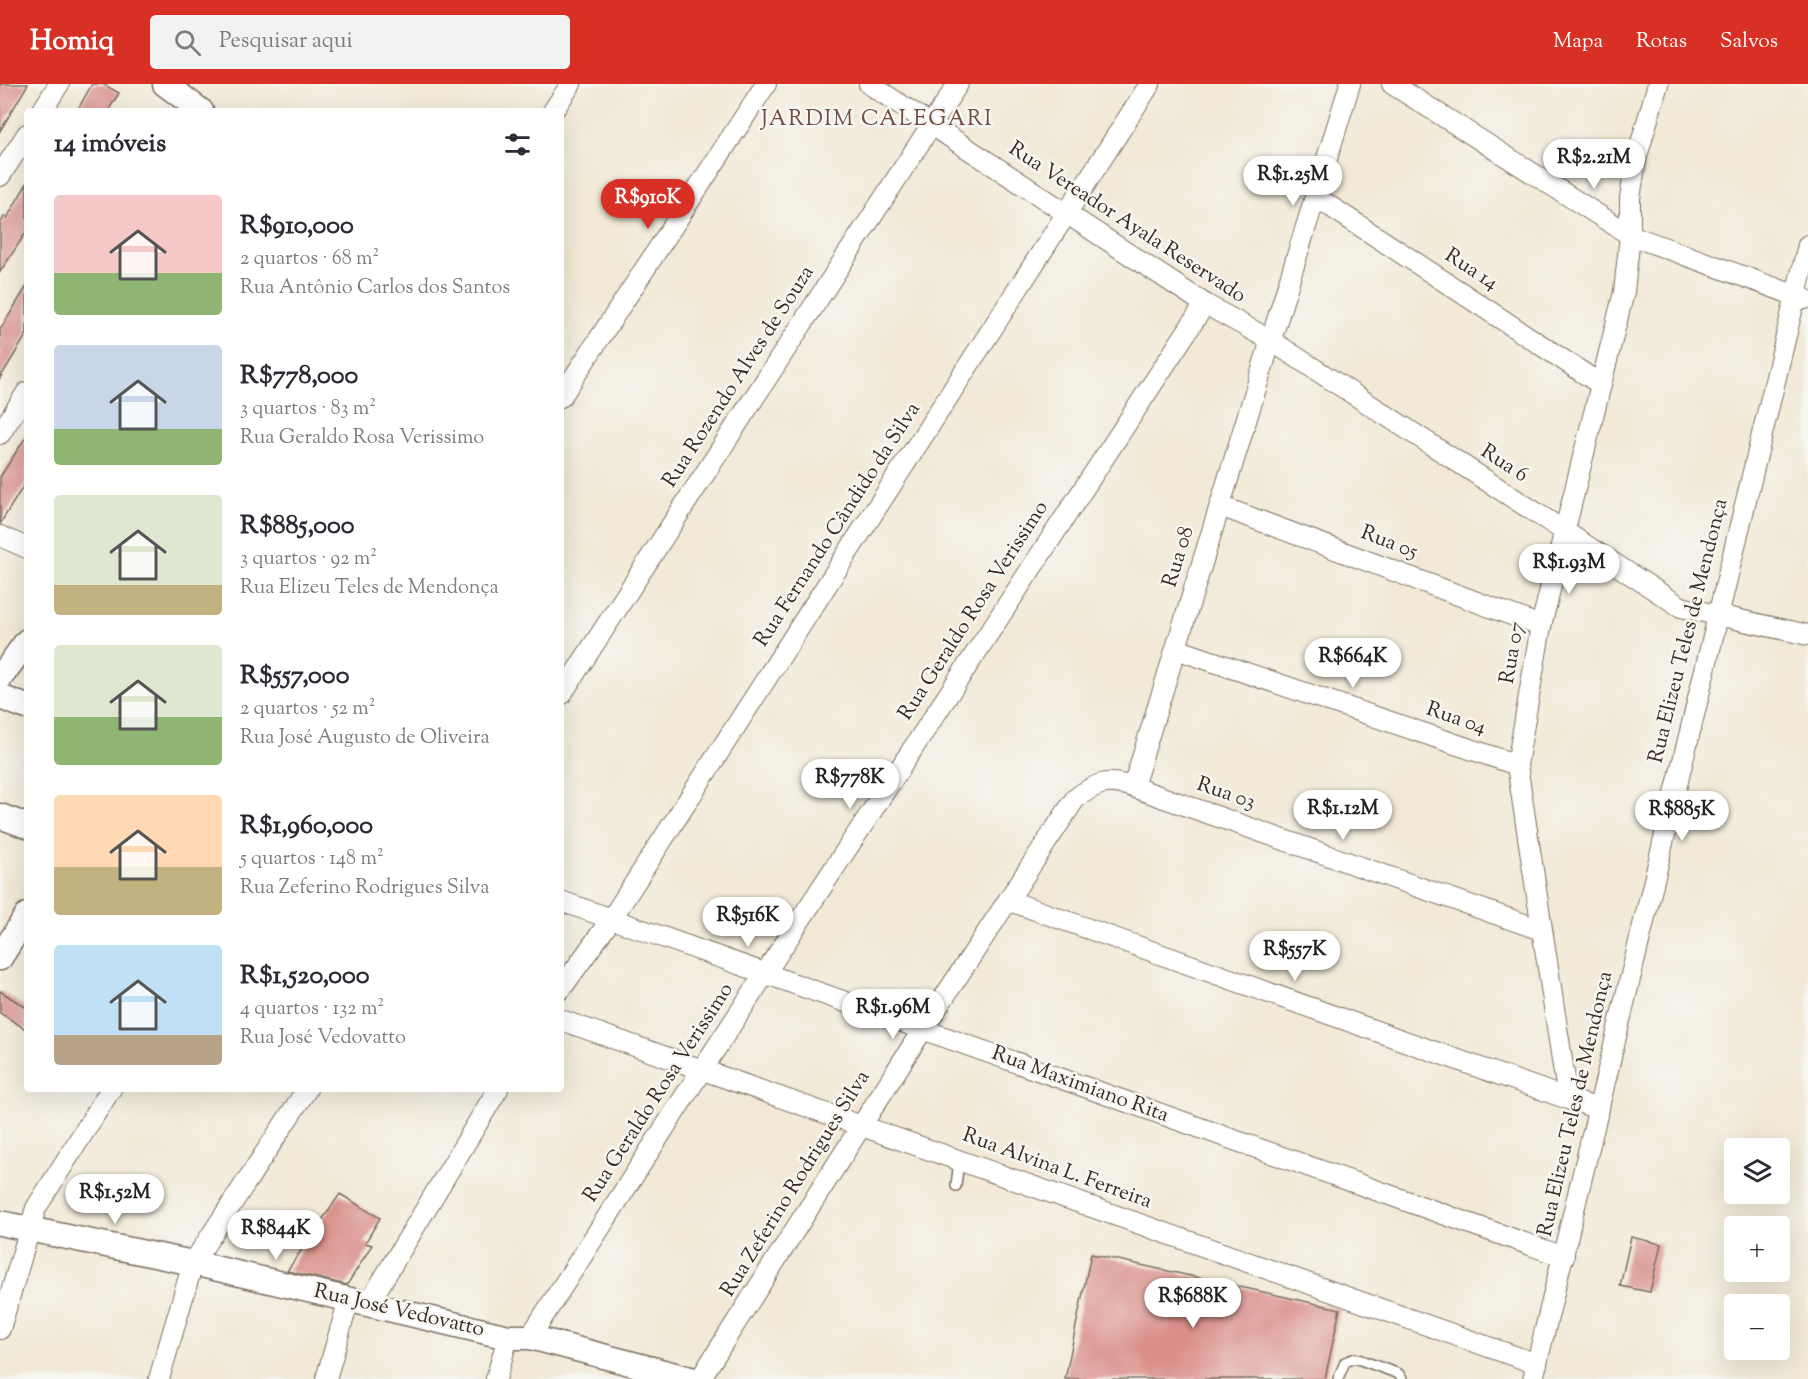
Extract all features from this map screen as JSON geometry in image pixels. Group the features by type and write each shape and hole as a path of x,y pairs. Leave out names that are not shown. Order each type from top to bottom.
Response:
{"street":[{"path":"44,108 59,84"},
{"path":"165,84 197,108"},
{"path":"555,108 571,84"},
{"path":"564,392 766,84"},
{"name":"Rua Vereador Ayala Reservado","path":"869,84 1067,216 1205,304 1270,340"},
{"name":"Rua Rozendo Alves de Souza","path":"564,690 958,84"},
{"name":"Rua Fernando Cândido da Silva","path":"564,985 612,918 1067,216 1150,84"},
{"name":"Rua 08","path":"1133,787 1350,84"},
{"path":"1392,84 1630,235 1801,298"},
{"name":"Rua 07","path":"1568,1099 1517,765 1541,626 1624,292 1630,235 1630,198 1636,160 1658,84"},
{"path":"0,176 24,139"},
{"name":"Rua 14","path":"1316,197 1600,384"},
{"name":"Rua Elizeu Teles de Mendonça","path":"1535,1371 1717,616 1801,298 1808,245"},
{"name":"Rua Geraldo Rosa Verissimo","path":"496,1379 519,1337 701,1071 1205,304"},
{"name":"Rua 6","path":"1270,340 1681,607 1808,635"},
{"path":"0,434 24,397"},
{"name":"Rua 05","path":"1220,506 1541,626"},
{"path":"0,536 24,547"},
{"path":"0,678 24,645"},
{"name":"Rua 04","path":"1176,649 1517,765"},
{"path":"0,697 24,706"},
{"name":"Rua Zeferino Rodrigues Silva","path":"700,1379 923,1029 1010,901 1075,799 1092,786 1113,781 1133,787"},
{"name":"Rua 03","path":"1133,787 1541,930"},
{"path":"0,816 24,825"},
{"path":"1010,901 1599,1109"},
{"name":"Rua Maximiano Rita","path":"564,902 1564,1257"},
{"path":"0,958 24,920"},
{"name":"Rua Alvina L. Ferreira","path":"564,1021 959,1160 1535,1371"},
{"path":"0,1329 36,1208 109,1092"},
{"path":"159,1379 193,1263 305,1092"},
{"path":"326,1379 359,1301 496,1092"},
{"name":"Rua José Vedovatto","path":"0,1223 193,1263 519,1337 664,1375 691,1379"}],"lane":[{"path":"956,1186 959,1160"},
{"path":"1338,1379 1345,1362 1355,1358 1399,1374 1402,1379"}],"building":[{"path":"0,84 28,84 0,131"},
{"path":"92,84 103,84 119,93 110,108 79,108"},
{"path":"24,188 24,236 0,272 0,224 4,217 7,218"},
{"path":"24,291 24,339 0,378 0,330"},
{"path":"24,440 24,485 0,524 0,477"},
{"path":"0,991 24,1006 24,1028 0,1013"},
{"path":"340,1194 380,1218 365,1243 372,1245 347,1285 287,1271"},
{"path":"1631,1237 1661,1244 1650,1292 1620,1286"},
{"path":"1091,1254 1340,1309 1325,1379 1065,1379"}],"district":[{"name":"JARDIM CALEGARI","path":"877,120"}]}
